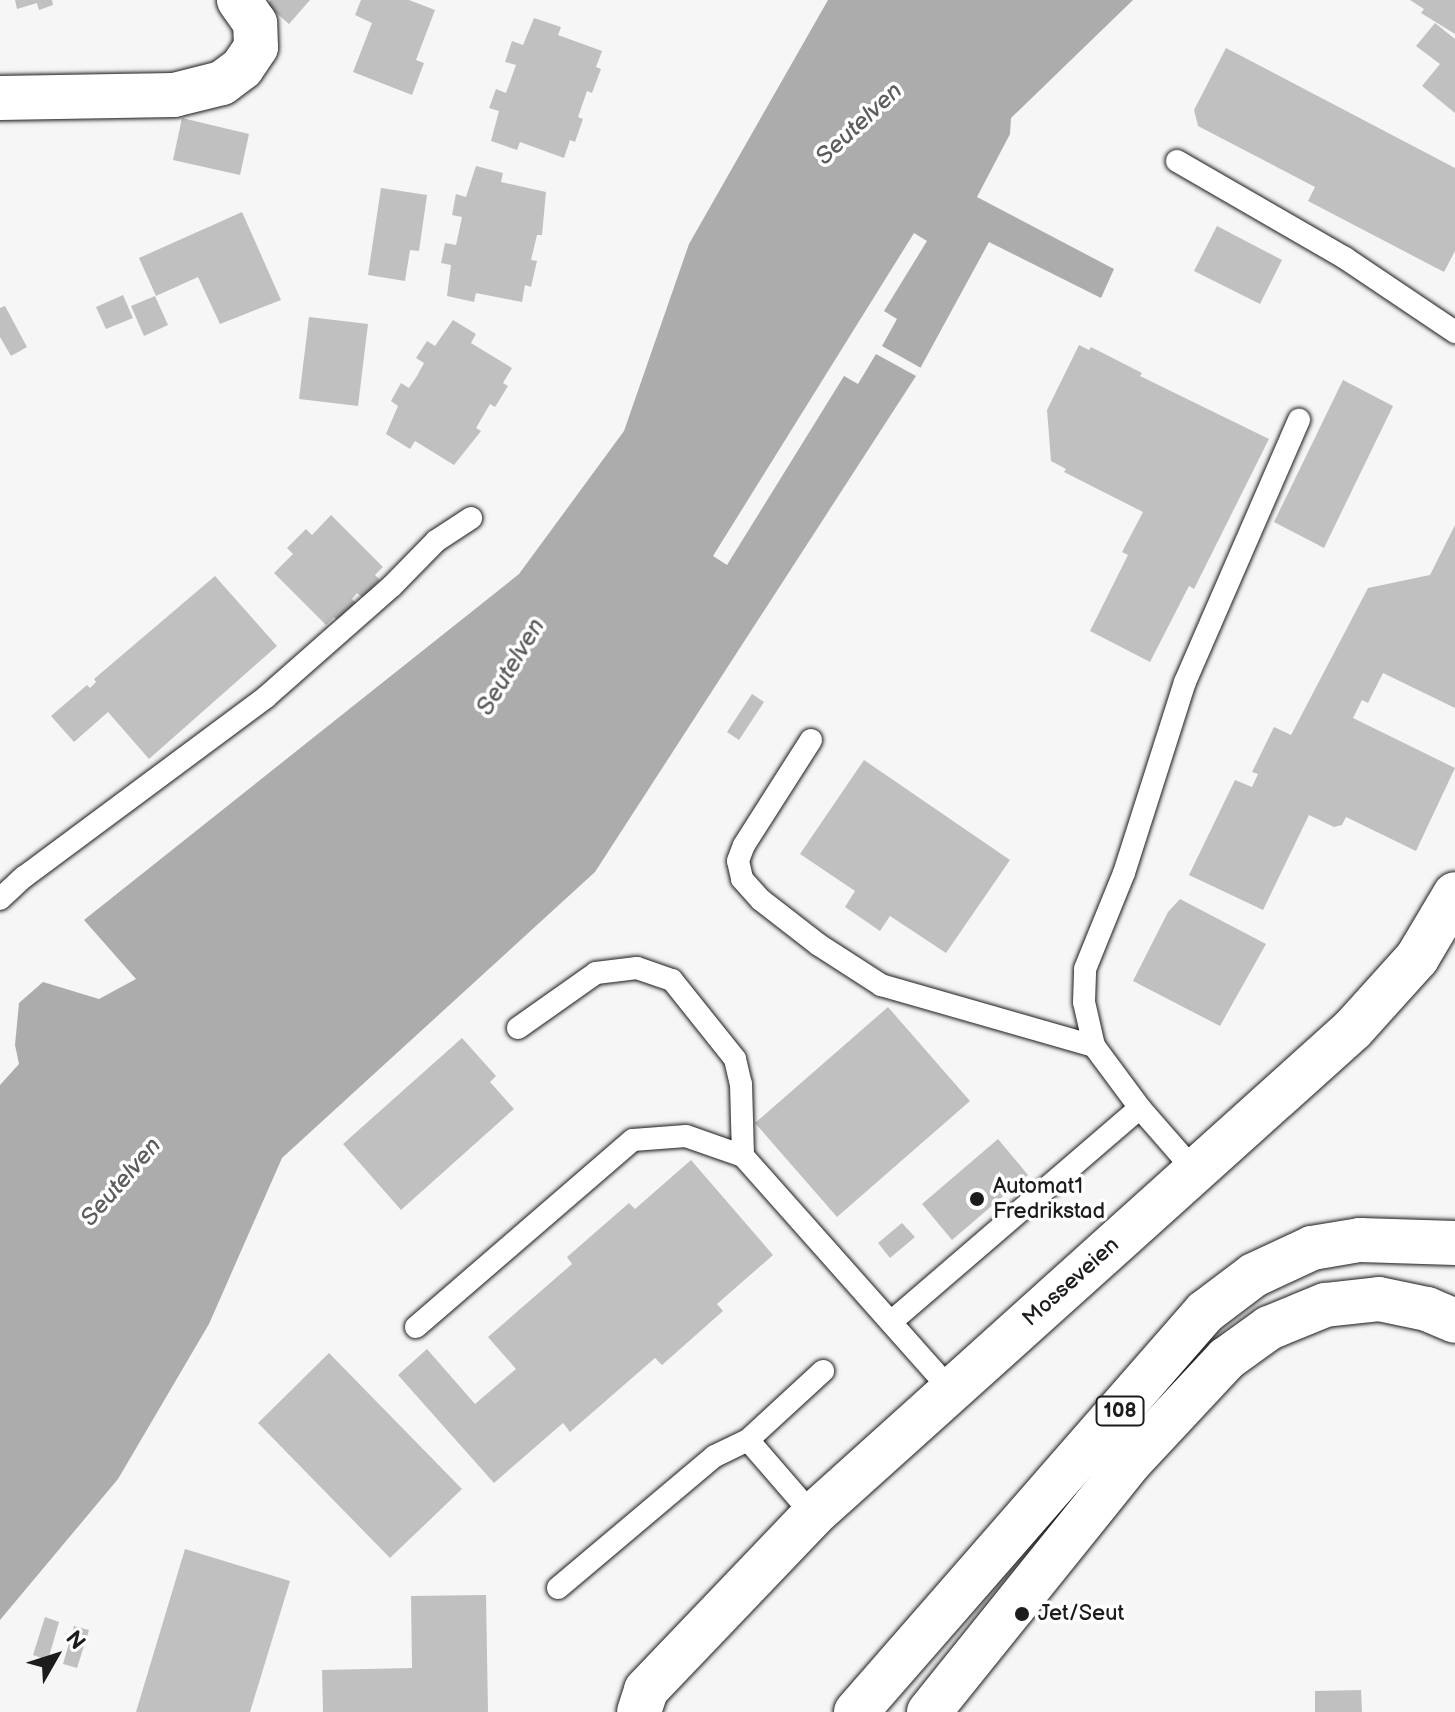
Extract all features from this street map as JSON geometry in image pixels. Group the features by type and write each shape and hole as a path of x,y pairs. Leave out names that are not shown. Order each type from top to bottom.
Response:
{"street":[{"path":"0,98 174,95 222,83 242,68 256,47 255,23 239,0"},
{"name":"Mosseveien","path":"639,1712 646,1690 813,1515 1353,1029 1417,958 1455,894"},
{"name":"108","path":"856,1712 1205,1312 1254,1275 1312,1248 1360,1240 1455,1243"},
{"name":"108","path":"929,1712 1130,1462 1226,1359 1269,1328 1325,1305 1379,1299 1427,1309 1455,1321"},
{"path":"670,1712 675,1661"}],"lane":[{"path":"1177,161 1345,258 1455,332"},
{"path":"1194,1170 1140,1108 1094,1046 1084,1002 1085,969 1091,946 1124,873 1185,682 1299,420"},
{"path":"0,899 24,877 266,697 392,586 436,541 471,518"},
{"path":"811,740 744,845 738,861 742,879 761,900 819,945 881,985 1094,1046"},
{"path":"518,1028 596,973 651,969 672,980 735,1059 741,1084 743,1156"},
{"path":"891,1322 1140,1108"},
{"path":"416,1327 633,1140 686,1136 743,1156 951,1390"},
{"path":"558,1588 715,1456 748,1440 823,1371"},
{"path":"748,1440 813,1515"}],"water":[{"name":"Seutelven","path":"828,0 1133,0 1011,118 1010,134 977,197 1114,269 1101,298 989,242 916,376 595,872 282,1158 209,1324 118,1479 0,1620 0,1085 19,1064 15,1045 19,1003 43,982 99,999 136,979 84,920 519,574 624,431 689,244"}],"pier":[{"path":"914,233 927,241 884,311 897,319 882,346 921,368 916,376 876,354 858,384 844,376 727,565 713,556"}],"building":[{"path":"15,0 52,0 53,5 39,10 37,3 17,9"},
{"path":"271,0 310,0 289,24 267,5"},
{"path":"361,0 409,0 435,10 416,60 424,63 412,95 353,72 372,23 355,15"},
{"path":"1410,0 1455,0 1455,34 1421,13 1424,9"},
{"path":"534,18 561,27 558,35 602,51 596,67 601,69 592,93 587,91 578,117 583,119 575,142 570,140 564,158 520,142 517,150 491,141 499,111 489,108 496,89 506,93 516,65 505,62 512,41 523,45"},
{"path":"1435,23 1455,39 1455,113 1422,86 1440,64 1416,46"},
{"path":"1226,48 1455,168 1455,251 1444,272 1308,201 1315,187 1198,126 1194,110"},
{"path":"182,118 249,134 240,175 173,160"},
{"path":"476,166 503,173 501,182 546,192 542,235 537,235 531,260 537,261 531,287 525,285 522,302 476,293 474,302 447,296 451,265 441,263 445,243 456,245 462,217 452,215 456,194 466,197"},
{"path":"381,188 427,195 419,251 410,250 405,281 368,275"},
{"path":"242,212 281,300 220,324 198,277 156,296 139,258"},
{"path":"1217,226 1282,260 1260,304 1194,271"},
{"path":"123,295 133,318 106,329 96,307"},
{"path":"155,296 168,325 144,336 131,306"},
{"path":"5,306 27,347 11,356 0,337 0,308"},
{"path":"309,317 368,324 358,406 299,399"},
{"path":"453,320 476,334 471,343 512,368 503,383 508,386 495,407 490,404 476,428 481,431 454,465 415,441 410,449 386,434 398,406 391,401 401,383 409,388 424,363 416,358 427,341 435,346"},
{"path":"1079,345 1089,350 1091,347 1142,373 1140,376 1269,439 1194,589 1189,586 1150,662 1090,631 1128,555 1122,552 1143,512 1064,472 1066,469 1051,461 1047,410"},
{"path":"1343,380 1393,406 1324,548 1274,522"},
{"path":"331,515 383,567 375,575 380,580 363,598 357,593 352,599 357,604 339,622 334,617 326,625 274,573 293,554 287,548 306,529 312,535"},
{"path":"1455,525 1455,708 1383,673 1368,703 1362,700 1353,718 1455,768 1416,851 1346,817 1342,825 1334,827 1309,815 1263,910 1189,875 1235,780 1252,787 1258,774 1252,772 1274,727 1291,735 1368,588 1430,575"},
{"path":"215,576 277,646 149,759 108,712 74,742 51,716 87,685 90,688 96,682 94,679"},
{"path":"752,694 764,702 739,740 727,732"},
{"path":"864,760 1010,860 946,953 890,916 880,931 845,907 855,891 800,854"},
{"path":"1180,899 1266,944 1220,1026 1133,981 1168,912"},
{"path":"888,1007 970,1101 837,1217 755,1123"},
{"path":"462,1038 496,1076 490,1082 514,1109 401,1210 343,1144"},
{"path":"998,1139 1028,1175 952,1240 922,1204"},
{"path":"691,1160 773,1255 717,1304 723,1311 662,1365 655,1358 570,1432 563,1423 494,1483 398,1375 427,1349 475,1404 516,1369 488,1337 572,1264 567,1257 629,1203 635,1209"},
{"path":"902,1223 915,1237 890,1258 878,1243"},
{"path":"329,1353 462,1489 390,1558 258,1423"},
{"path":"185,1549 290,1581 250,1712 136,1712"},
{"path":"486,1595 488,1712 323,1712 322,1670 412,1668 411,1596"},
{"path":"45,1617 59,1622 48,1660 33,1655"},
{"path":"74,1626 89,1630 77,1668 63,1664"},
{"path":"1361,1690 1362,1712 1315,1712 1315,1691"}],"place":[{"name":"Automat1 Fredrikstad","path":"977,1199"},
{"name":"Jet/Seut","path":"1022,1614"}]}
